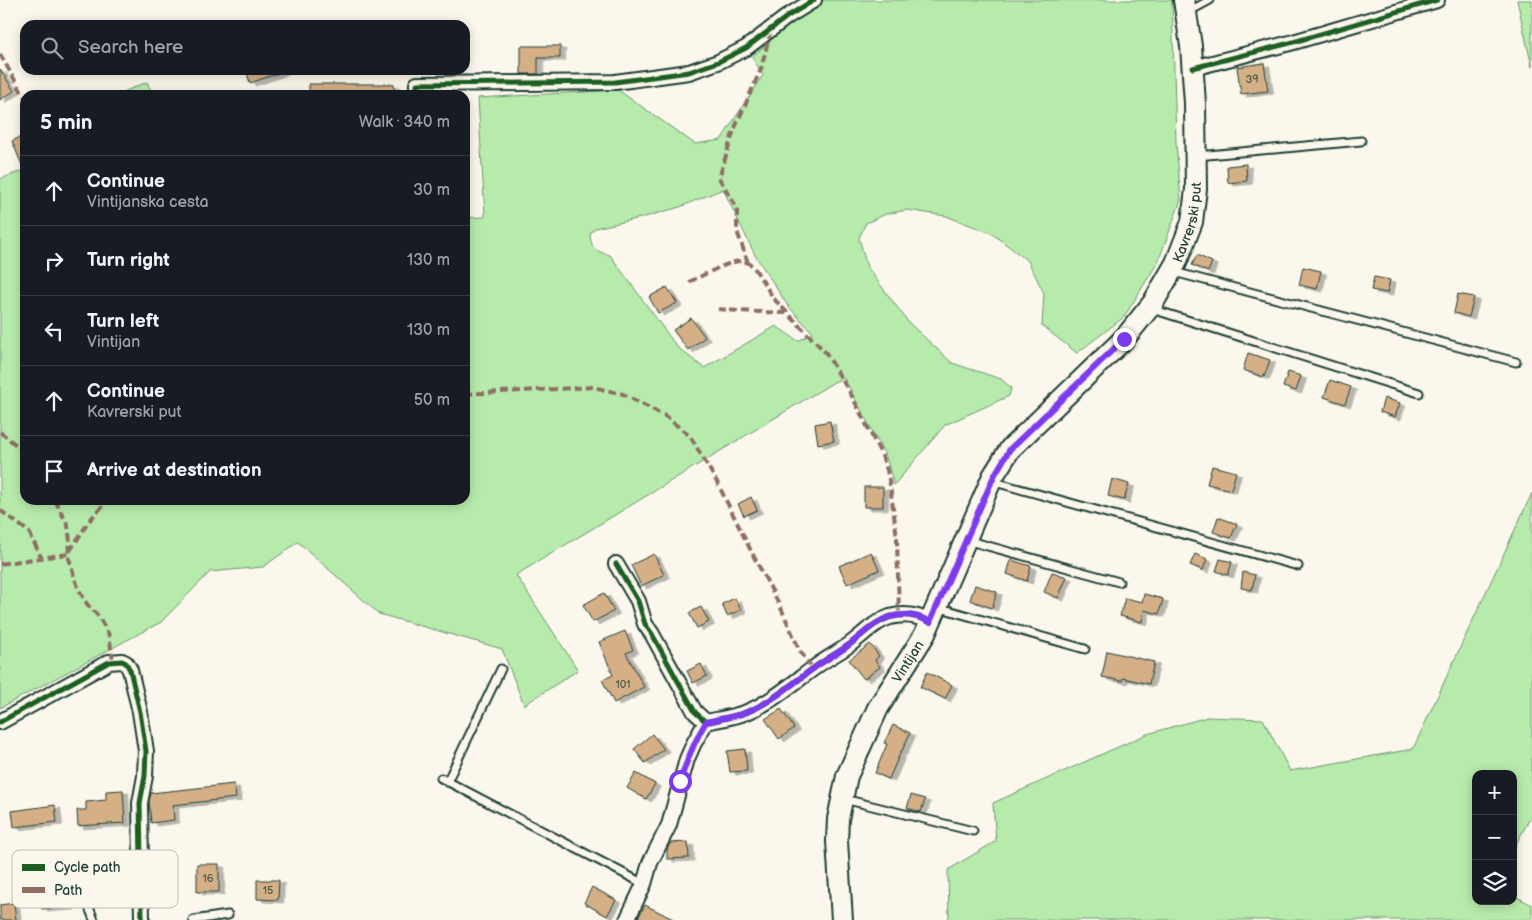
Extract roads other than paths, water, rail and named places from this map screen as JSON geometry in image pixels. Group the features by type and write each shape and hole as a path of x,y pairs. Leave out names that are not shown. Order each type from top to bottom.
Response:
{"main road":[{"name":"Kavrerski put","path":"1061,401 1124,339 1149,308 1176,263 1192,222 1196,189 1196,156 1193,68 1185,7"},
{"name":"Vintijan","path":"842,920 837,841 841,798 847,776 878,708 925,634 991,481 1010,449 1061,401"}],"street":[{"path":"417,90 417,84 615,82 689,72 718,62 746,48 788,16 814,0"},
{"path":"1193,68 1290,43 1437,0"},
{"path":"616,564 638,601 645,624 688,700 695,712 706,722"},
{"path":"627,920 644,884 650,863 672,817 687,759 706,722 749,711 768,701 882,620 902,615 912,614 922,617 934,614"},
{"path":"0,722 109,662 122,661 129,666 140,712 146,751 145,776 140,803 141,850"}],"lane":[{"path":"1185,7 1210,0"},
{"path":"1196,156 1361,141"},
{"path":"1171,271 1516,362"},
{"path":"1149,308 1419,393"},
{"path":"991,481 1298,566"},
{"path":"966,540 1119,582"},
{"path":"934,614 1085,649"},
{"path":"501,669 444,780 644,884"},
{"path":"841,798 973,831"},
{"path":"89,908 94,920"},
{"path":"193,920 228,915"}]}
